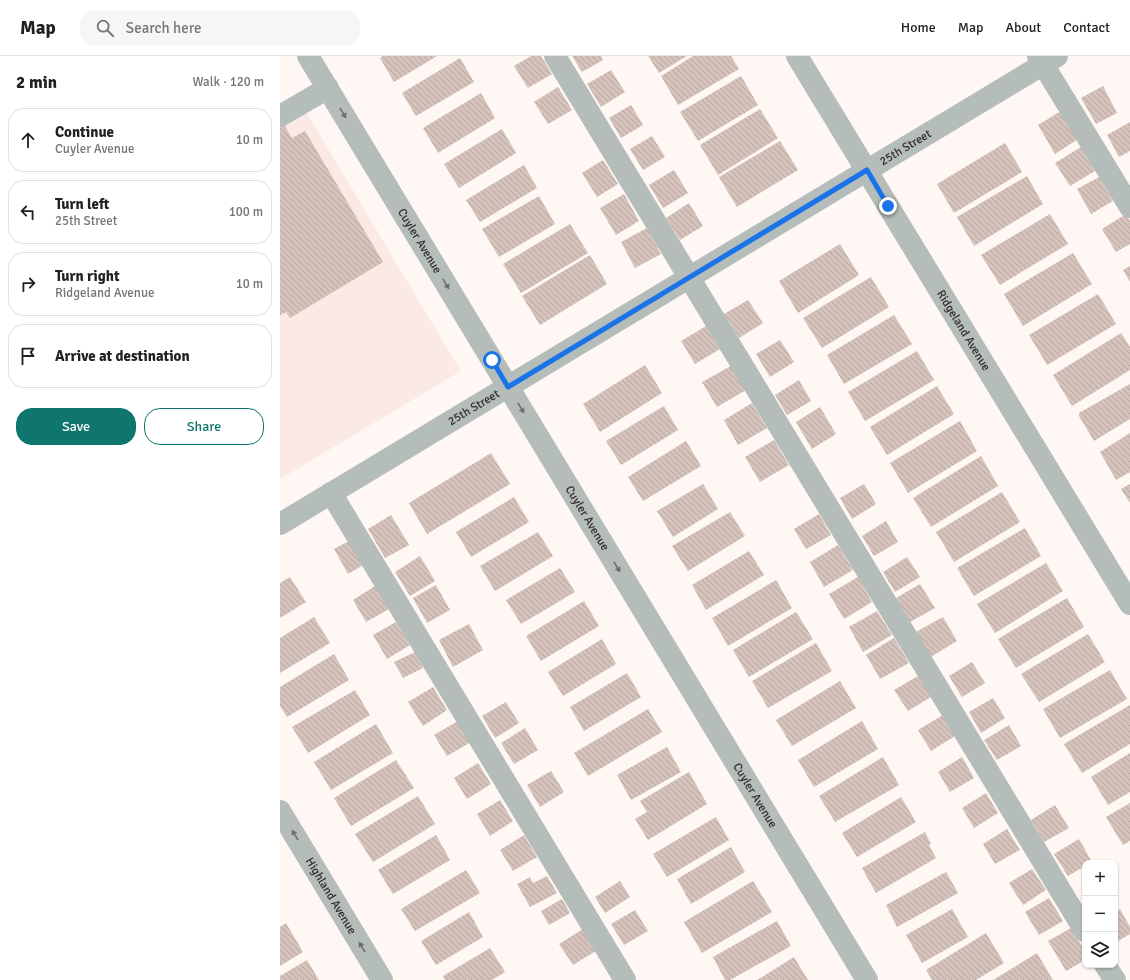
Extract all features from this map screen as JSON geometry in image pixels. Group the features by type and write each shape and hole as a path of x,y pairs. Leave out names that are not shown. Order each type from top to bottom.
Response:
{"street":[{"name":"Cuyler Avenue","path":"308,56 867,980"},
{"path":"555,56 1082,926"},
{"name":"Ridgeland Avenue","path":"797,56 1130,604"},
{"path":"1046,59 1130,207"},
{"name":"25th Street","path":"280,524 867,170 1046,59"},
{"path":"280,116 328,88"},
{"path":"331,494 625,980"},
{"name":"Highland Avenue","path":"280,811 382,980"},
{"path":"1107,968 1114,980"}],"shaded area":[{"path":"305,110 461,371 280,479 280,125"}],"building":[{"path":"383,56 437,56 394,82 380,58"},
{"path":"531,56 541,56 552,74 528,88 514,66"},
{"path":"572,56 601,56 603,60 582,72"},
{"path":"648,56 687,56 659,73"},
{"path":"693,56 731,56 739,69 678,105 661,76"},
{"path":"460,58 474,82 416,116 402,93"},
{"path":"611,70 625,92 601,107 587,84"},
{"path":"741,76 758,105 698,141 680,112"},
{"path":"1103,86 1117,113 1096,124 1081,98"},
{"path":"558,87 572,110 548,124 534,102"},
{"path":"481,93 495,118 438,153 423,128"},
{"path":"631,105 643,125 621,138 609,118"},
{"path":"760,109 778,138 718,175 700,145"},
{"path":"1061,111 1078,139 1055,154 1038,125"},
{"path":"1130,122 1130,151 1119,157 1107,135"},
{"path":"283,123 292,138 305,131 383,262 290,318 286,312 280,315 280,124"},
{"path":"502,129 516,153 459,188 444,164"},
{"path":"652,136 665,157 643,170 630,149"},
{"path":"780,141 798,170 737,207 719,177"},
{"path":"1005,143 1022,172 954,213 937,184"},
{"path":"1081,147 1095,171 1070,186 1055,163"},
{"path":"603,160 618,184 597,197 582,173"},
{"path":"524,165 537,188 480,222 466,200"},
{"path":"674,170 688,193 663,208 649,185"},
{"path":"1027,176 1043,204 974,246 957,217"},
{"path":"1099,177 1113,201 1091,214 1077,189"},
{"path":"624,194 639,221 616,235 600,208"},
{"path":"539,196 555,224 499,257 482,229"},
{"path":"689,203 703,226 680,240 666,218"},
{"path":"1050,214 1068,244 1000,285 981,255"},
{"path":"1126,214 1130,221 1130,244 1116,252 1102,229"},
{"path":"570,224 588,253 521,293 503,264"},
{"path":"647,228 661,254 635,268 621,242"},
{"path":"840,244 859,275 798,313 779,281"},
{"path":"1073,253 1092,284 1023,326 1004,294"},
{"path":"590,255 607,284 540,325 522,296"},
{"path":"1130,266 1130,282 1123,270"},
{"path":"871,277 889,307 822,348 803,318"},
{"path":"1098,294 1116,324 1047,365 1029,335"},
{"path":"748,300 763,323 739,338 724,314"},
{"path":"894,315 912,344 844,384 827,355"},
{"path":"706,326 720,349 695,364 681,341"},
{"path":"1121,333 1130,347 1130,370 1072,406 1053,375"},
{"path":"780,340 794,362 770,377 756,354"},
{"path":"917,351 934,380 865,421 848,392"},
{"path":"645,365 662,393 600,432 583,404"},
{"path":"731,366 746,390 717,407 702,382"},
{"path":"799,380 811,401 787,415 775,395"},
{"path":"1130,384 1130,419 1094,441 1079,416 1079,413"},
{"path":"937,386 954,414 887,455 870,427"},
{"path":"752,403 767,428 738,445 724,420"},
{"path":"664,406 678,430 621,465 606,441"},
{"path":"820,407 836,434 812,449 796,422"},
{"path":"960,421 977,451 908,493 890,463"},
{"path":"1130,433 1130,472 1116,480 1100,452"},
{"path":"774,440 789,465 760,482 745,457"},
{"path":"686,441 701,466 643,501 628,477"},
{"path":"491,453 510,484 427,534 409,503"},
{"path":"981,456 998,486 931,527 913,498"},
{"path":"703,484 718,509 673,537 657,511"},
{"path":"864,484 876,504 852,519 840,498"},
{"path":"1130,484 1130,503 1121,489"},
{"path":"1002,492 1020,522 954,562 936,532"},
{"path":"514,497 529,522 471,557 456,532"},
{"path":"730,512 745,536 688,571 672,546"},
{"path":"819,514 831,535 806,549 794,529"},
{"path":"391,515 409,545 385,558 368,529"},
{"path":"886,521 898,542 874,556 862,536"},
{"path":"1025,528 1041,556 974,596 957,568"},
{"path":"538,532 553,556 495,591 480,566"},
{"path":"351,540 365,564 348,574 334,549"},
{"path":"838,545 853,570 824,587 810,562"},
{"path":"749,551 764,575 706,610 692,585"},
{"path":"420,556 435,581 410,596 395,572"},
{"path":"907,557 920,577 895,592 883,572"},
{"path":"1046,563 1063,591 995,633 977,604"},
{"path":"560,568 575,592 521,624 506,600"},
{"path":"290,577 306,602 280,618 280,583"},
{"path":"858,577 872,602 844,619 829,594"},
{"path":"776,580 792,608 728,646 712,618"},
{"path":"920,584 935,608 910,622 896,598"},
{"path":"436,585 450,610 427,623 413,598"},
{"path":"375,586 389,609 366,622 353,600"},
{"path":"1067,598 1084,627 1016,668 998,639"},
{"path":"584,601 599,626 541,661 526,636"},
{"path":"877,611 892,635 863,652 849,627"},
{"path":"796,612 813,639 749,677 733,650"},
{"path":"314,617 330,643 280,673 280,638"},
{"path":"943,617 957,641 929,658 914,633"},
{"path":"396,622 410,645 387,659 373,635"},
{"path":"469,624 483,650 453,667 439,640"},
{"path":"1088,634 1105,662 1039,702 1021,674"},
{"path":"894,638 909,663 880,679 866,655"},
{"path":"602,639 616,664 563,696 548,672"},
{"path":"816,643 832,671 768,708 752,681"},
{"path":"415,652 423,668 403,678 394,662"},
{"path":"334,654 349,680 287,717 280,706 280,687"},
{"path":"972,662 985,683 962,697 949,676"},
{"path":"1110,670 1127,699 1060,738 1043,709"},
{"path":"627,673 641,697 584,731 570,707"},
{"path":"918,676 931,697 908,711 894,690"},
{"path":"840,681 856,708 792,746 776,720"},
{"path":"433,687 447,710 423,726 408,702"},
{"path":"355,690 370,715 308,753 292,727"},
{"path":"993,698 1005,718 981,733 969,712"},
{"path":"506,702 519,723 495,738 482,716"},
{"path":"1130,705 1130,744 1082,773 1064,744"},
{"path":"648,709 662,732 588,776 574,753"},
{"path":"943,715 955,736 931,751 918,730"},
{"path":"458,721 471,742 447,756 434,735"},
{"path":"862,721 878,749 814,787 798,760"},
{"path":"376,724 393,753 331,790 314,762"},
{"path":"1009,725 1021,746 997,760 984,740"},
{"path":"525,728 538,750 514,764 501,743"},
{"path":"667,747 681,772 631,800 617,775"},
{"path":"1130,753 1130,792 1108,805 1091,777"},
{"path":"883,757 899,785 835,822 819,796"},
{"path":"962,757 974,778 950,792 938,772"},
{"path":"396,760 414,788 351,826 334,798"},
{"path":"478,763 491,784 467,799 454,778"},
{"path":"551,771 564,792 540,807 527,785"},
{"path":"689,772 707,804 648,840 635,819 647,812 640,801"},
{"path":"986,793 998,813 974,828 962,808"},
{"path":"418,796 435,824 373,862 355,834"},
{"path":"901,797 916,822 857,857 842,833"},
{"path":"500,800 513,821 490,836 477,814"},
{"path":"1130,803 1130,841 1123,845 1106,817"},
{"path":"1055,805 1069,828 1044,842 1031,820"},
{"path":"716,817 729,840 667,877 653,854"},
{"path":"1007,829 1020,850 995,864 983,844"},
{"path":"925,832 931,844 929,845 936,858 876,893 862,868"},
{"path":"436,835 450,860 393,894 378,870"},
{"path":"524,835 537,857 513,871 500,850"},
{"path":"1079,839 1091,860 1082,860 1082,868 1068,876 1054,854"},
{"path":"731,847 745,872 691,904 677,879"},
{"path":"1032,869 1046,890 1023,905 1009,883"},
{"path":"466,870 480,893 415,931 401,909"},
{"path":"946,872 958,893 897,927 886,905"},
{"path":"547,876 557,893 530,907 517,884 530,877 533,883"},
{"path":"620,881 630,897 605,913 595,897"},
{"path":"753,881 772,912 702,953 684,922"},
{"path":"1049,898 1063,921 1039,935 1025,912"},
{"path":"562,899 570,913 549,925 541,911"},
{"path":"952,909 968,937 922,963 906,935"},
{"path":"1120,909 1130,927 1130,934 1118,941 1118,932 1118,910"},
{"path":"635,910 648,931 624,945 611,924"},
{"path":"469,912 483,937 436,965 421,941"},
{"path":"777,921 791,946 730,980 725,980 713,957"},
{"path":"286,923 303,952 280,966 280,927"},
{"path":"1071,928 1082,946 1082,962 1066,971 1048,941"},
{"path":"583,929 596,951 573,965 559,944"},
{"path":"986,933 1004,963 976,980 932,980 926,970"},
{"path":"490,948 505,972 492,980 445,980 443,976"},
{"path":"1037,953 1053,980 993,980"},
{"path":"794,957 808,980 757,980"},
{"path":"307,960 319,980 280,980 280,976"}],"route":[{"path":"492,360 508,387 867,170 888,206"}]}
